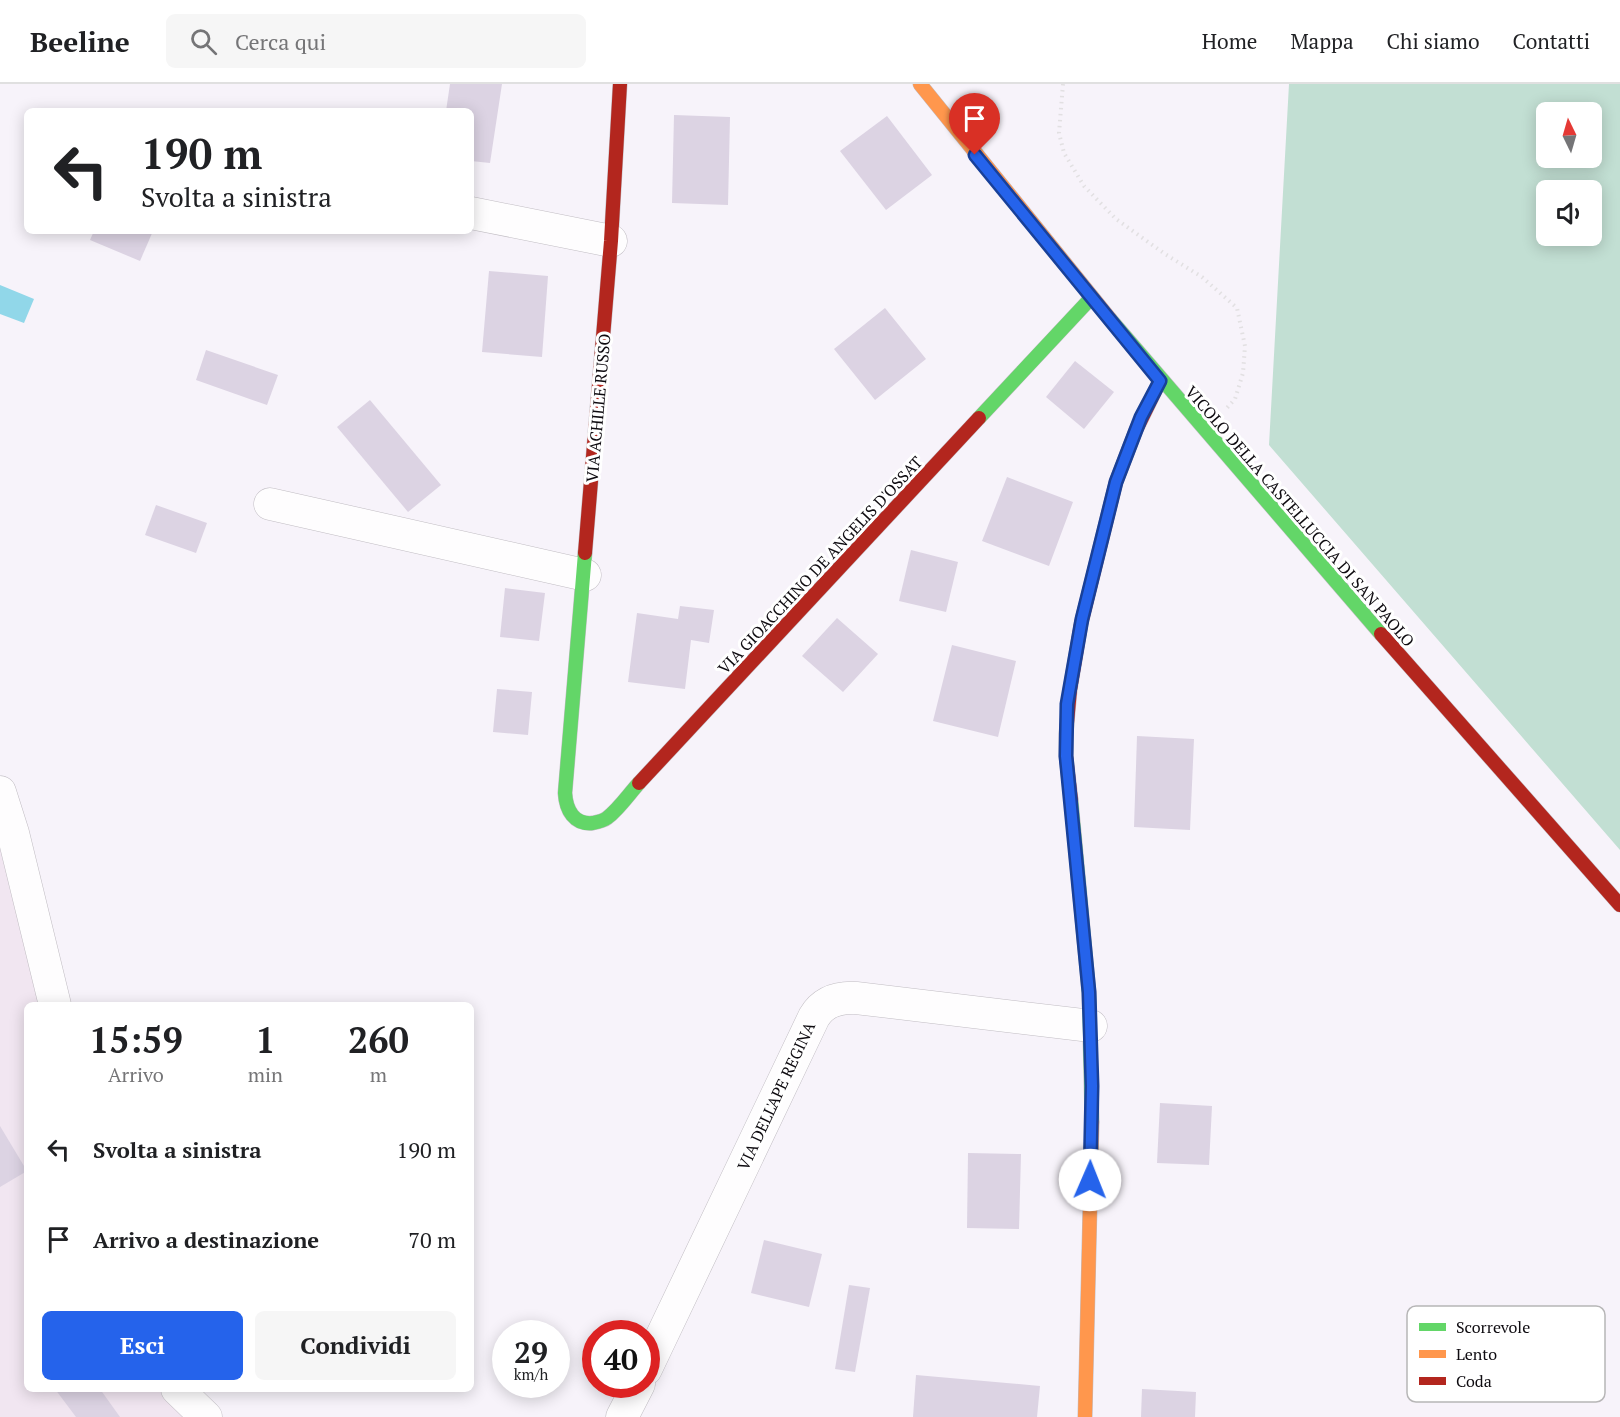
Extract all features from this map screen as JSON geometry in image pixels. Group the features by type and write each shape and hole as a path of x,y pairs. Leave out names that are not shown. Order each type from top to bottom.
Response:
{"street":[{"name":"VIA ACHILLE RUSSO","path":"565,806 611,241 620,84"},
{"name":"VICOLO DELLA CASTELLUCCIA DI SAN PAOLO","path":"920,84 975,155 1160,381 1620,905"},
{"path":"474,214 611,241"},
{"name":"VIA GIOACCHINO DE ANGELIS D'OSSAT","path":"565,806 570,815 583,823 595,824 606,819 1092,297"},
{"path":"1084,1417 1092,1086 1091,1026 1088,963 1066,756 1066,722 1069,685 1082,619 1116,482 1141,417 1160,381"},
{"path":"270,504 585,575"},
{"path":"0,792 13,833 54,1002"},
{"name":"VIA DELL'APE REGINA","path":"660,1340 820,1008 836,1000 856,998 1091,1026"},
{"path":"180,1392 206,1417"},
{"path":"622,1417 632,1398"}],"path":[{"path":"1063,84 1059,133 1064,153 1084,186 1116,219 1202,277 1237,308 1245,346 1242,372 1235,399 1230,407 1215,415 1195,421"}],"shaded area":[{"path":"0,801 46,1002 24,1002 24,1392 180,1392 206,1417 0,1417"}],"green space":[{"path":"1289,84 1620,84 1620,850 1269,445"}],"water":[{"path":"0,285 34,299 24,323 0,314"}],"building":[{"path":"450,84 502,84 490,163 474,161 474,108 446,108"},
{"path":"674,115 730,117 728,205 672,203"},
{"path":"887,116 932,175 886,210 840,151"},
{"path":"93,234 152,234 140,261 90,240"},
{"path":"489,271 548,276 542,357 482,352"},
{"path":"885,308 926,359 875,400 834,349"},
{"path":"206,350 278,375 267,405 196,380"},
{"path":"1075,361 1114,392 1084,429 1046,397"},
{"path":"370,400 441,485 408,512 337,427"},
{"path":"1007,477 1073,502 1049,566 982,541"},
{"path":"156,505 207,523 196,553 145,535"},
{"path":"911,550 958,562 946,612 899,601"},
{"path":"505,588 545,593 539,641 500,637"},
{"path":"680,606 714,610 709,643 691,640 685,689 628,682 637,613 678,619"},
{"path":"837,618 878,654 843,692 802,656"},
{"path":"952,645 1016,661 998,737 933,721"},
{"path":"497,689 532,692 528,735 493,732"},
{"path":"1137,736 1194,739 1190,830 1134,827"},
{"path":"1160,1103 1212,1106 1209,1165 1157,1163"},
{"path":"0,1126 24,1166 24,1173 0,1187"},
{"path":"968,1153 1021,1154 1019,1229 967,1228"},
{"path":"764,1240 822,1254 809,1307 751,1293"},
{"path":"849,1285 870,1288 855,1372 835,1369"},
{"path":"916,1375 1040,1386 1037,1417 913,1417"},
{"path":"1142,1389 1196,1392 1195,1417 1141,1417"},
{"path":"57,1392 102,1392 120,1417 76,1417"}],"traffic: fast":[{"path":"979,418 1092,297"},
{"path":"1110,319 1381,634"},
{"path":"585,553 565,793 567,805 572,815 581,822 600,821 616,810 639,783"},
{"path":"1071,800 1089,993 1092,1122"}],"traffic: slow":[{"path":"920,84 1110,319"},
{"path":"1085,1417 1092,1122"}],"traffic: jam":[{"path":"585,553 611,241 620,84"},
{"path":"1071,800 1066,734 1070,690 1081,624 1116,482 1136,430 1160,381"},
{"path":"639,783 979,418"},
{"path":"1381,634 1620,905"}],"route":[{"path":"975,155 1160,381 1141,417 1116,482 1082,619 1067,704 1066,756 1086,952 1091,1026 1090,1180"}]}
